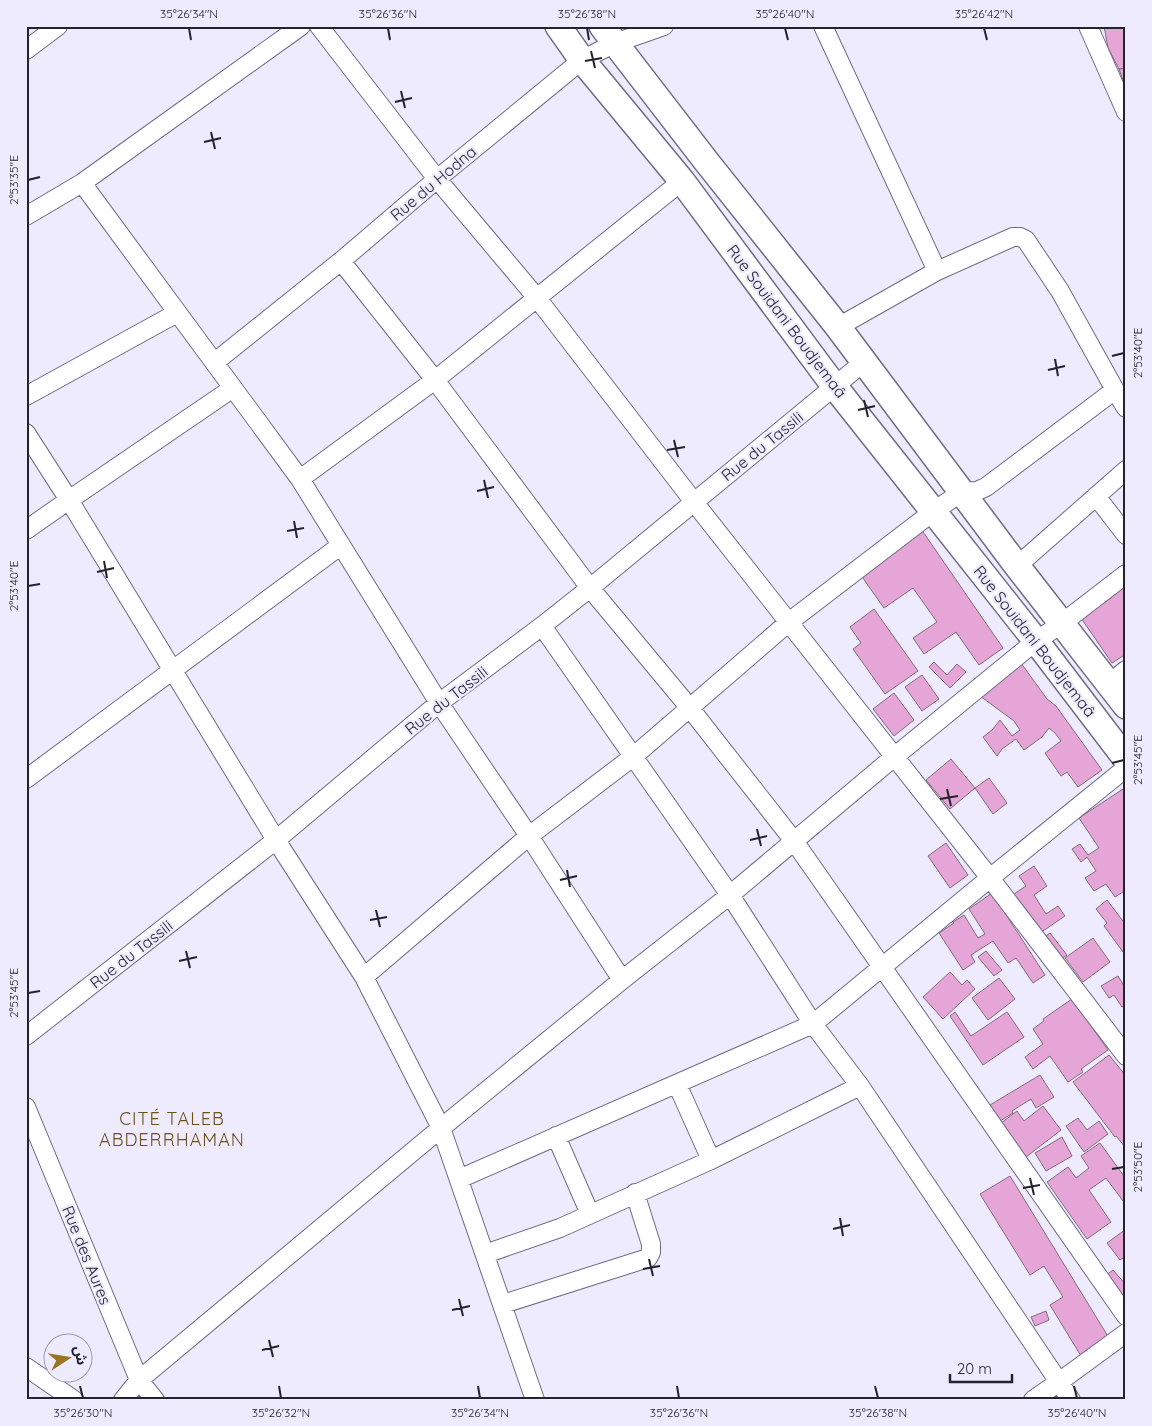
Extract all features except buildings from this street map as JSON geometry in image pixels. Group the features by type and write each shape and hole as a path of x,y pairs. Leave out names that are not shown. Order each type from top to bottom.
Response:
{"main road":[{"name":"Rue Souidani Boudjemaâ","path":"558,26 582,60 682,181 835,386 1036,641 1126,759"},
{"name":"Rue Souidani Boudjemaâ","path":"609,35 706,162 838,327 1061,624 1117,677 1126,706"}],"street":[{"path":"26,50 58,26"},
{"path":"26,216 82,183 301,26"},
{"path":"319,26 437,179 537,298 694,502 990,878 1126,1056"},
{"name":"Rue du Hodna","path":"215,362 341,261 582,60 609,35 664,26"},
{"path":"824,26 937,271"},
{"path":"1088,26 1126,112"},
{"path":"300,479 435,380 682,181"},
{"path":"82,183 300,479 439,703 529,836 622,980"},
{"path":"838,327 937,271 1013,237 1020,237 1026,240 1060,291 1126,408"},
{"path":"341,261 435,380 590,588 689,707 794,841 1126,1316"},
{"path":"26,396 177,313"},
{"name":"Rue du Tassili","path":"26,1036 276,840 439,703 590,588 864,362"},
{"path":"26,530 233,388"},
{"path":"364,977 529,836 634,756 789,622 934,511 962,492 976,492 986,487 1115,390"},
{"path":"26,433 69,500 276,840 364,977 441,1128 535,1400"},
{"path":"1017,566 1126,470"},
{"path":"1096,496 1126,535"},
{"path":"26,779 340,546"},
{"path":"123,1400 138,1380 441,1128 622,980 730,895 1036,641 1126,574"},
{"path":"542,626 730,895 814,1024 860,1086 1071,1400"},
{"path":"459,1179 814,1024 1126,768"},
{"path":"676,1084 711,1160"},
{"path":"485,1254 560,1228 711,1160 860,1086"},
{"name":"Rue des Aures","path":"26,1107 138,1380 154,1400"},
{"path":"556,1136 590,1214"},
{"path":"502,1304 648,1258 651,1252 651,1244 635,1193"},
{"path":"1033,1400 1126,1333"},
{"path":"26,1367 74,1400"}],"district":[{"name":"CITÉ TALEB ABDERRHAMAN","path":"172,1129"}]}
